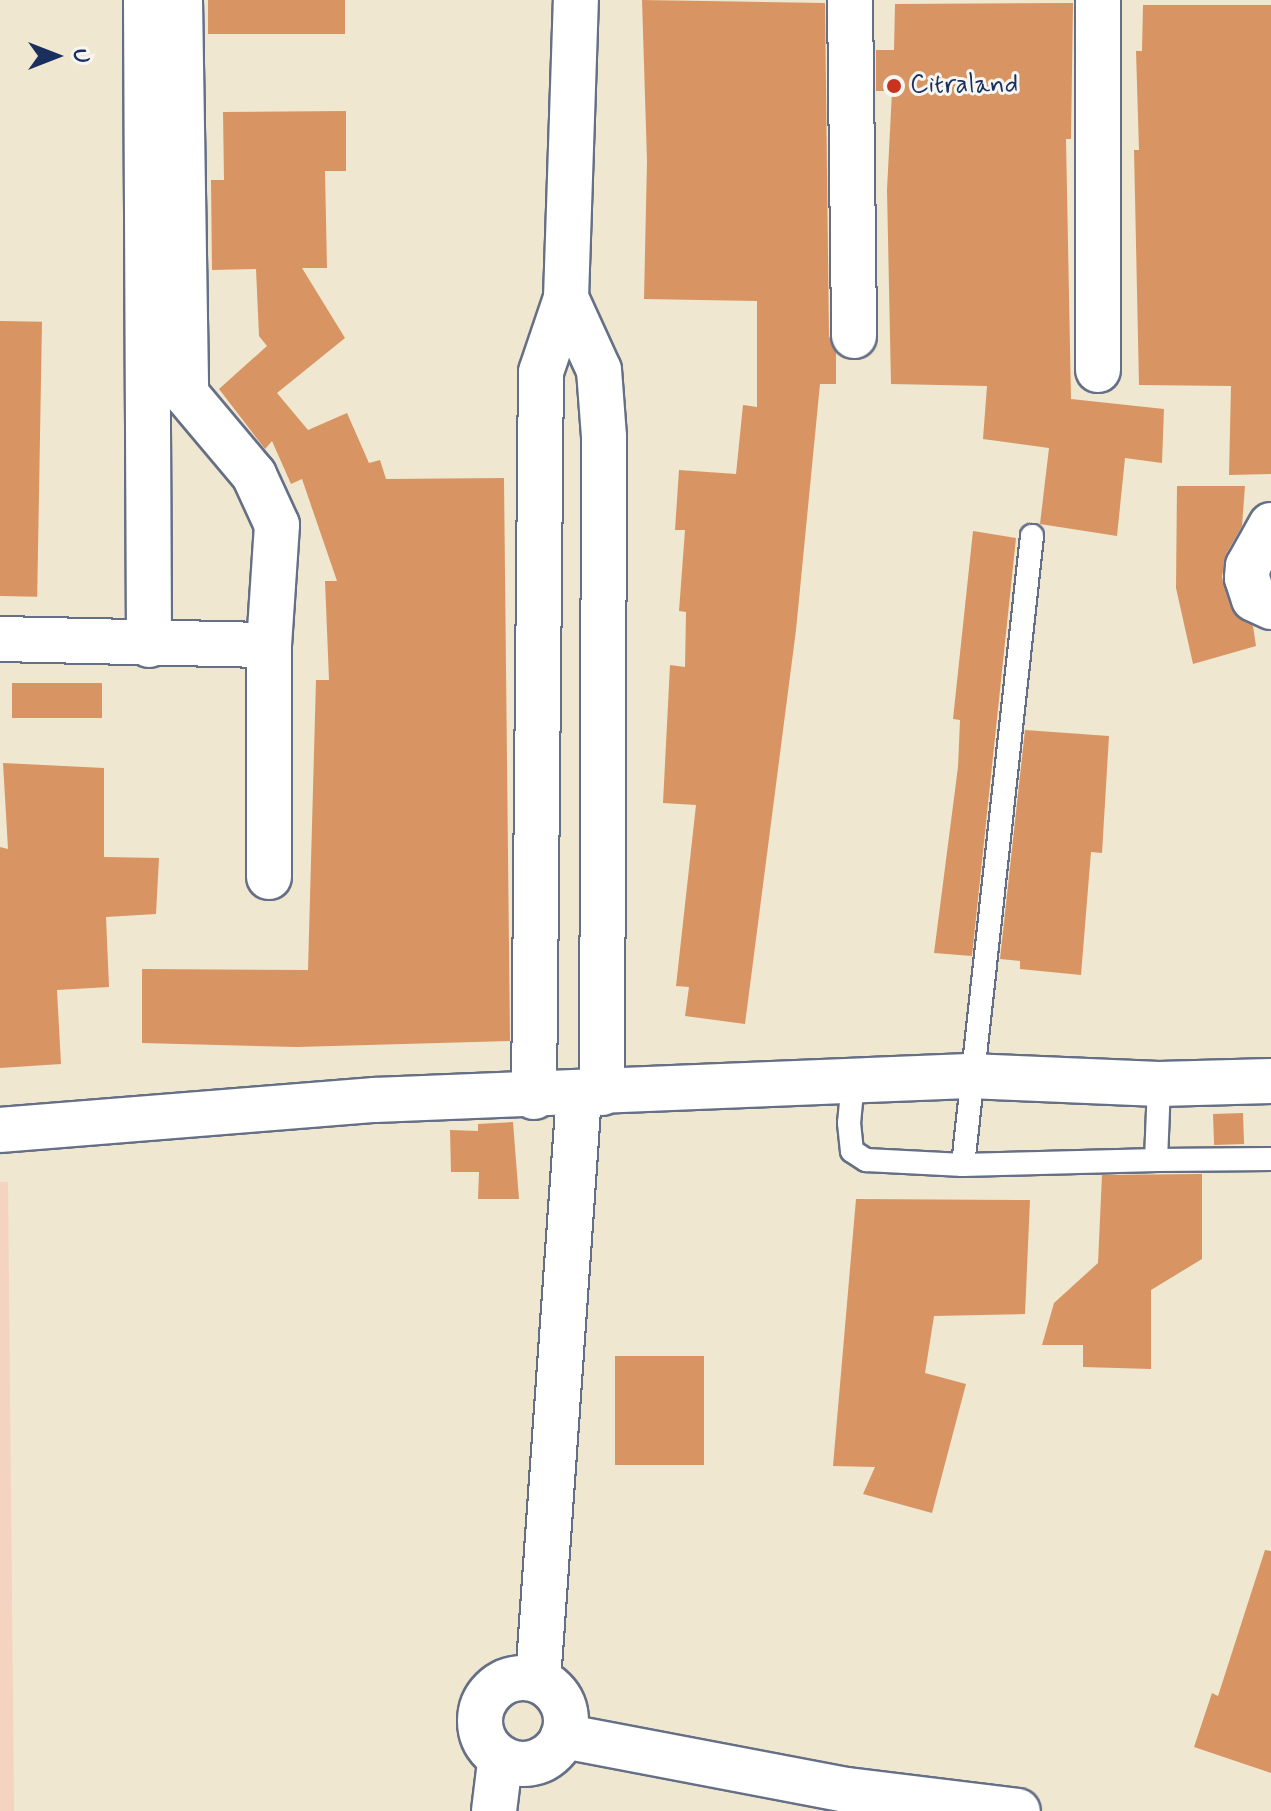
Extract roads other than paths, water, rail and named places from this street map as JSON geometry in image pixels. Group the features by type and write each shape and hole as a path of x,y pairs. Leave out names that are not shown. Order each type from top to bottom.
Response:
{"street":[{"path":"146,0 168,386 254,475 277,525 269,645 269,877"},
{"path":"149,645 168,386 180,0"},
{"path":"534,1097 541,372 566,298 576,0"},
{"path":"850,0 854,336"},
{"path":"1098,0 1098,370"},
{"path":"538,1680 591,1094 604,437 599,370 566,298"},
{"path":"540,440 604,437"},
{"path":"1271,525 1248,566 1247,578 1254,599 1271,607"},
{"path":"0,639 149,645 269,645"},
{"path":"0,1130 375,1100 534,1097 969,1076 1159,1084 1271,1081"},
{"path":"494,1811 500,1762 481,1734 480,1715 487,1696 500,1683 519,1677 538,1680 562,1703 563,1736 541,1761 500,1762"},
{"path":"563,1736 846,1801 1018,1811"}],"lane":[{"path":"963,1165 969,1076 1032,536"},
{"path":"853,1081 849,1123 852,1151 866,1160 963,1165 1271,1159"},
{"path":"1156,1160 1159,1084"}],"place":[{"name":"Citraland","path":"894,86"}]}
